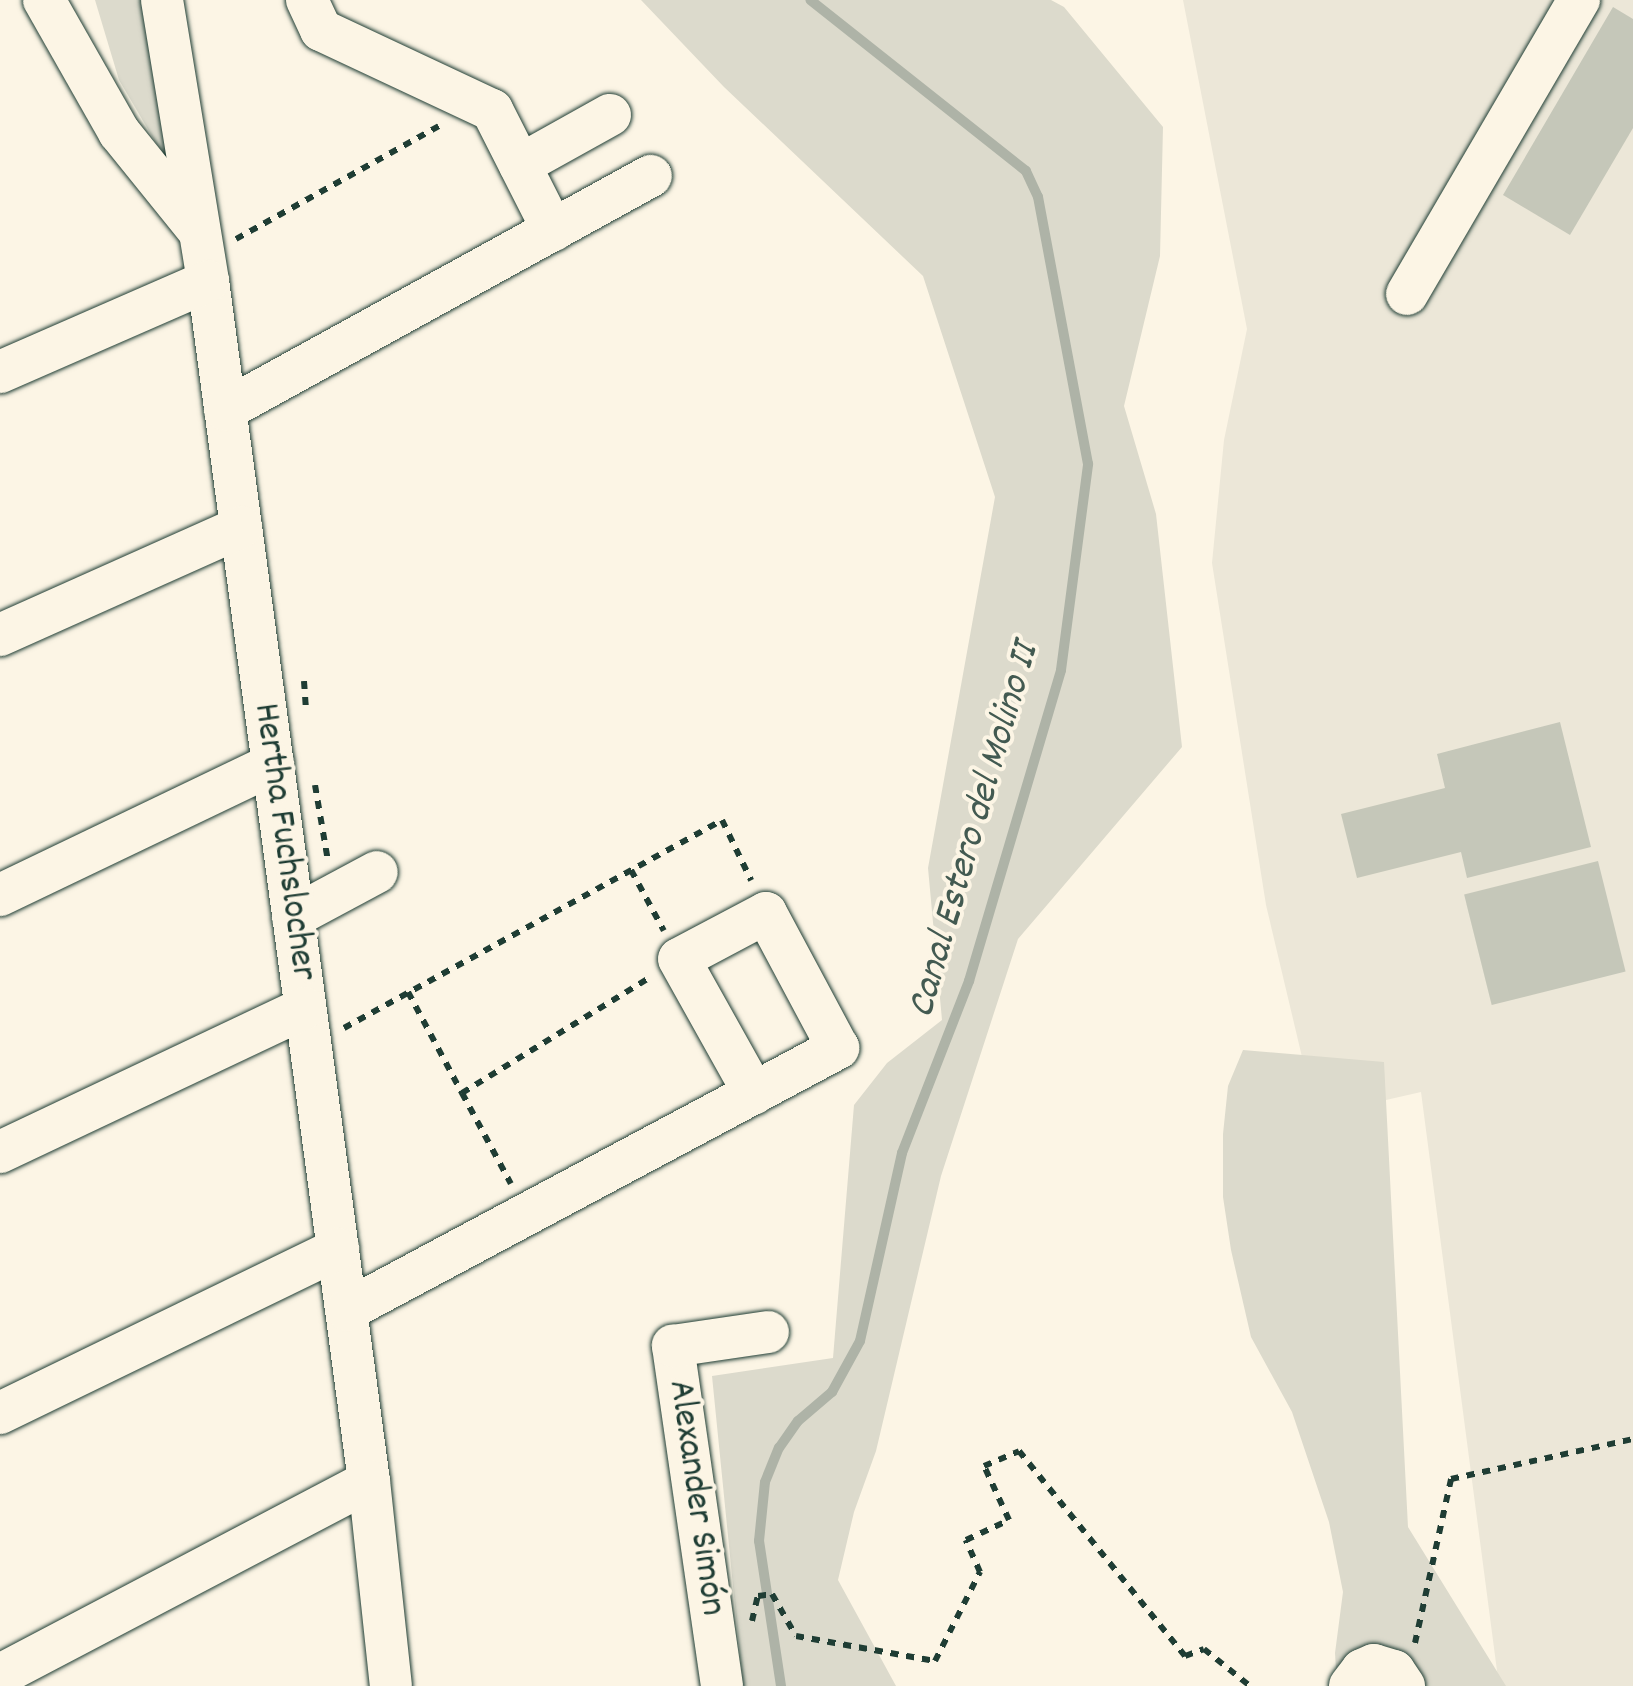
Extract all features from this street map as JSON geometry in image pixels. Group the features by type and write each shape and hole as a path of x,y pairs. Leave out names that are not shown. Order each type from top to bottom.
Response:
{"street":[{"path":"0,372 204,257 119,132 44,0"},
{"name":"Hertha Fuchslocher","path":"162,0 204,257 241,527 369,1481 392,1686"},
{"path":"307,0 321,30 492,110 554,230"},
{"path":"1406,294 1580,0"},
{"path":"520,165 610,115"},
{"path":"225,410 651,176"},
{"path":"0,635 241,527"},
{"path":"0,895 273,764"},
{"path":"293,917 377,872"},
{"path":"346,1310 528,1214 754,1093 838,1048 766,913 679,960 754,1093"},
{"path":"0,1152 306,1008"},
{"path":"0,1413 338,1248"},
{"name":"Alexander Simón","path":"722,1686 673,1346 768,1332"},
{"path":"0,1674 369,1481"},
{"path":"1350,1686 1362,1670 1374,1666 1394,1671 1409,1667"}],"path":[{"path":"204,257 478,104"},
{"path":"360,1019 722,820 766,913"},
{"path":"462,1092 679,960 632,870"},
{"path":"408,992 528,1214"},
{"path":"1409,1667 1451,1479 1633,1439"},
{"path":"758,1596 772,1594 796,1636 935,1661 980,1572 966,1540 1009,1520 984,1466 1019,1451 1185,1656 1204,1650 1250,1686"}],"shaded area":[{"path":"95,0 141,0 169,165 119,80"},
{"path":"641,0 1051,0 1064,7 1163,127 1160,256 1124,406 1156,514 1182,747 1018,939 941,1176 876,1451 854,1512 838,1580 896,1686 743,1686 712,1376 833,1358 854,1105 887,1063 942,1020 928,868 995,497 923,276 724,87"},
{"path":"1183,0 1633,0 1633,1686 1499,1686 1421,1092 1316,1116 1266,905 1212,563 1224,440 1247,329"},
{"path":"1243,1050 1384,1062 1408,1527 1506,1686 1337,1686 1335,1653 1343,1592 1329,1522 1292,1412 1251,1337 1223,1197 1228,1086"}],"building":[{"path":"1613,7 1633,19 1633,128 1570,235 1503,195"},
{"path":"1560,722 1591,847 1467,878 1461,852 1357,878 1341,814 1445,788 1437,754"},
{"path":"1598,861 1626,972 1492,1005 1464,894"}],"waterway":[{"name":"Canal Estero del Molino II","path":"781,1686 759,1541 765,1482 779,1448 798,1421 832,1392 860,1341 902,1153 969,981 1061,670 1088,464 1038,197 1026,171 810,0"}]}
